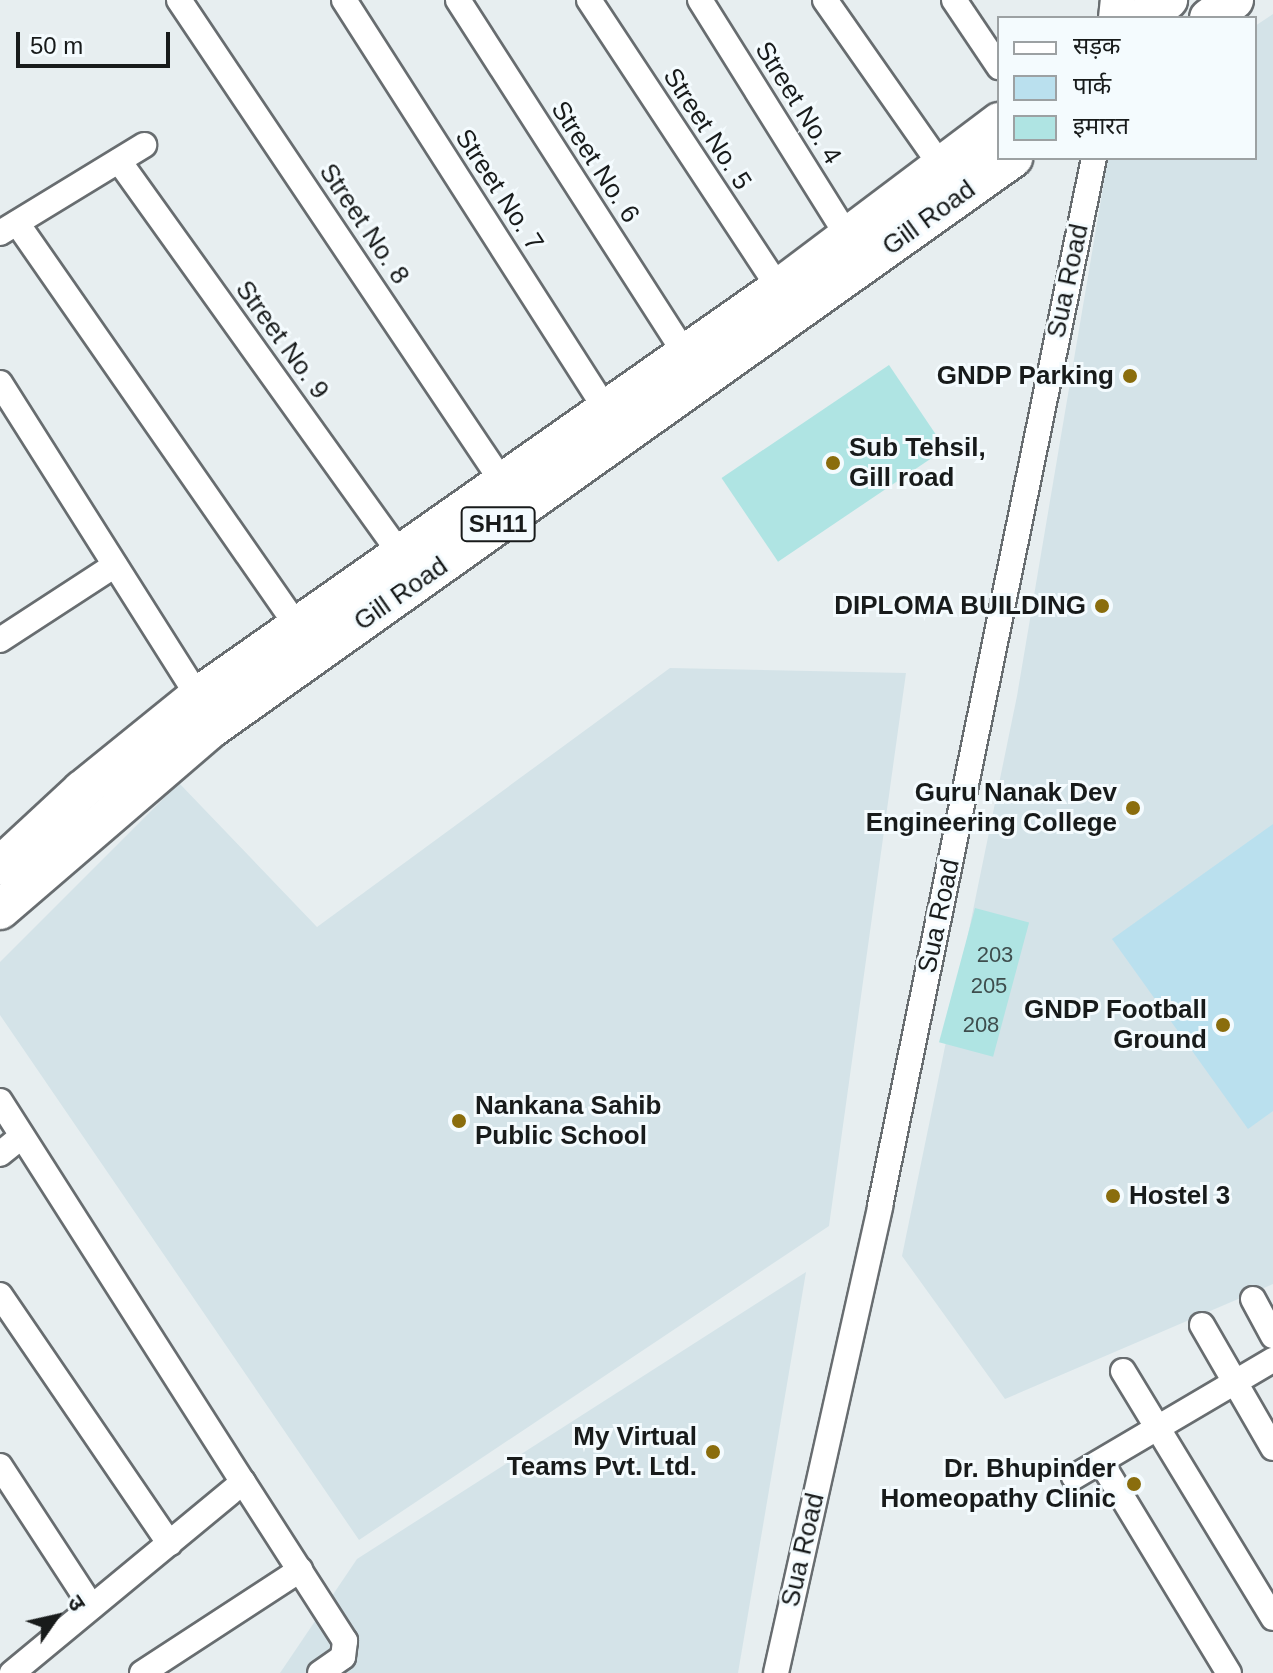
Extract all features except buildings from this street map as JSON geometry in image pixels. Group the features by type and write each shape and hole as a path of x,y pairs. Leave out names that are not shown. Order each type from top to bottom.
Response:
{"main road":[{"path":"1121,8 1168,0"},
{"path":"1212,16 1234,0"},
{"name":"Gill Road","path":"0,866 92,781 198,696 501,480 779,288 997,123"},
{"name":"Gill Road","path":"0,910 209,730 1010,160"}],"street":[{"name":"Street No. 8","path":"179,0 501,480"},
{"name":"Street No. 7","path":"344,0 606,410"},
{"name":"Street No. 6","path":"458,0 685,354"},
{"name":"Street No. 5","path":"589,0 779,288"},
{"name":"Street No. 4","path":"700,0 848,237"},
{"path":"825,0 940,164"},
{"path":"954,0 997,64"},
{"path":"144,145 9,228 297,626"},
{"name":"Sua Road","path":"776,1673 880,1206 1094,160"},
{"name":"Street No. 9","path":"119,161 399,552"},
{"path":"0,383 198,696"},
{"path":"0,640 115,565"},
{"path":"0,1101 345,1641 343,1657 320,1673"},
{"path":"0,1154 22,1136"},
{"path":"0,1295 170,1544"},
{"path":"1253,1299 1273,1336"},
{"path":"1202,1325 1273,1448"},
{"path":"1074,1477 1273,1360"},
{"path":"1123,1371 1273,1618"},
{"path":"1101,1462 1229,1673"},
{"path":"0,1466 92,1607"},
{"path":"12,1673 243,1482"},
{"path":"142,1673 300,1570"}],"shaded area":[{"name":"Guru Nanak Dev Engineering College","path":"1273,14 1273,1284 1005,1399 902,1256 1017,696 1108,160 1257,160 1257,25"},
{"name":"Nankana Sahib Public School","path":"670,668 906,673 829,1226 359,1540 0,1015 0,962 179,783 317,927"},
{"path":"806,1272 738,1673 280,1673 357,1559"}],"green space":[{"name":"GNDP Football Ground","path":"1273,824 1273,1111 1248,1129 1112,939"}],"place":[{"name":"GNDP Parking","path":"1130,376"},
{"name":"Sub Tehsil, Gill road","path":"833,463"},
{"name":"DIPLOMA BUILDING","path":"1102,606"},
{"name":"Guru Nanak Dev Engineering College","path":"1133,808"},
{"name":"GNDP Football Ground","path":"1223,1025"},
{"name":"Nankana Sahib Public School","path":"459,1121"},
{"name":"Hostel 3","path":"1113,1196"},
{"name":"My Virtual Teams Pvt. Ltd.","path":"713,1452"},
{"name":"Dr. Bhupinder Homeopathy Clinic","path":"1134,1484"}]}
